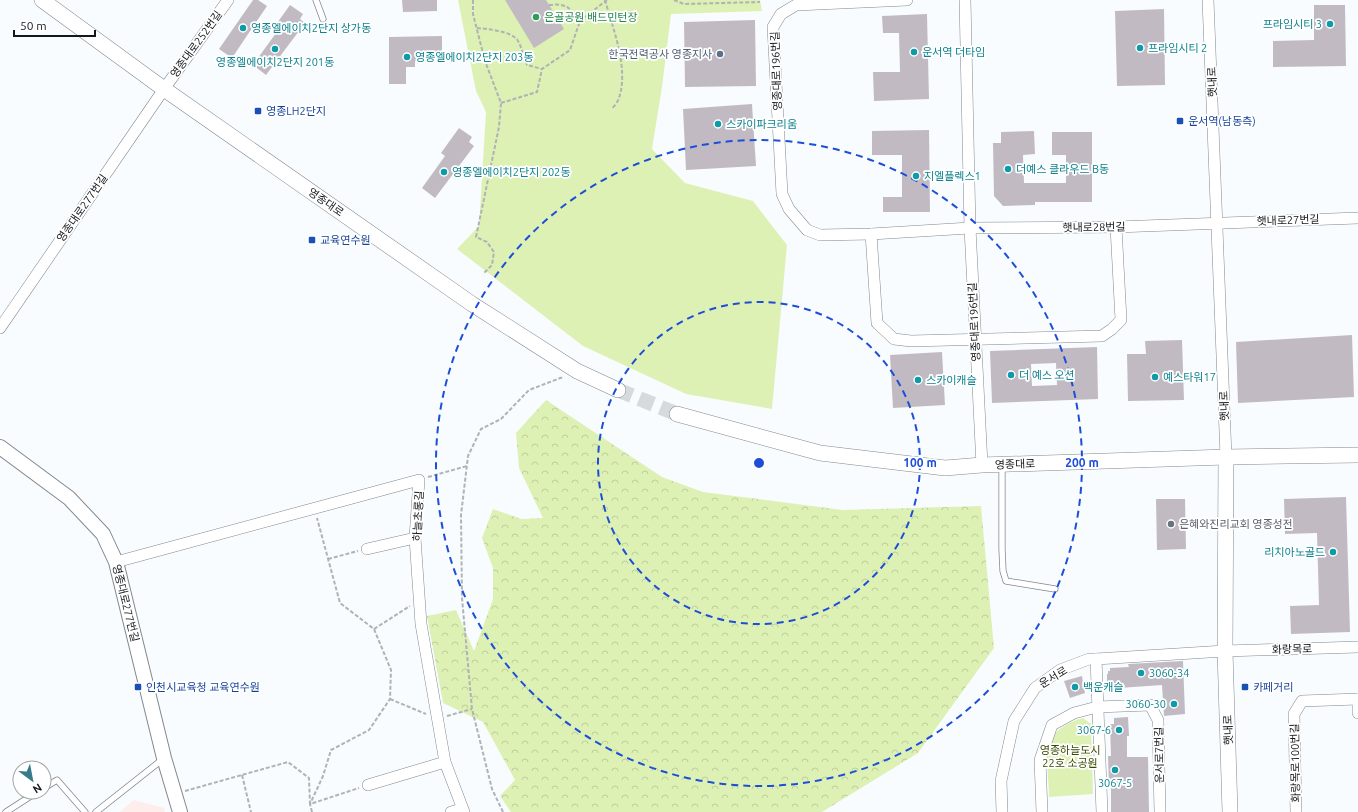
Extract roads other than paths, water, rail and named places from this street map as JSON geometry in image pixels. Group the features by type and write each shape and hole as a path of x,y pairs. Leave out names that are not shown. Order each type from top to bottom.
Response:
{"main road":[{"name":"영종대로","path":"42,0 164,89 472,304 577,371 618,390"},
{"name":"영종대로","path":"677,414 820,453 945,468 1002,464 1226,457 1358,455"},
{"name":"햇내로","path":"1226,457 1225,651 1230,812"}],"street":[{"name":"영종대로252번길","path":"164,89 228,0"},
{"name":"영종대로196번길","path":"907,0 796,5 781,14 773,28 782,194 789,209 807,230 820,235 871,234 970,228"},
{"name":"영종대로196번길","path":"965,0 970,228 982,465"},
{"name":"햇내로","path":"1208,0 1218,222 1226,457"},
{"name":"영종대로277번길","path":"0,328 164,89"},
{"name":"햇내로27번길","path":"1218,222 1358,218"},
{"name":"햇내로28번길","path":"970,228 1116,227 1218,222"},
{"path":"871,234 877,323 894,339 911,342 1102,336 1121,320 1116,227"},
{"name":"영종대로277번길","path":"0,447 69,498 103,534 116,562 164,758 180,812"},
{"name":"하늘초롱길","path":"116,562 419,480 416,538 420,624 445,762 463,810"},
{"path":"367,549 416,538"},
{"name":"화랑목로","path":"1225,651 1358,647"},
{"name":"운서로","path":"1002,812 1001,782 1014,721 1035,688 1060,670 1089,659 1225,651"},
{"path":"1096,659 1102,812"},
{"path":"1358,699 1358,713"},
{"name":"화랑목로100번길","path":"1296,812 1294,714 1302,701 1358,699"},
{"name":"운서로7번길","path":"1042,812 1040,760 1052,725 1074,713 1097,707 1150,705 1158,720 1160,812"},
{"path":"368,785 445,762"},
{"path":"451,812 463,810"}],"lane":[{"path":"316,0 323,19"},
{"path":"1002,464 1002,549 1003,571 1006,581 1055,589"},
{"path":"96,812 164,758"},
{"path":"52,783 57,780 85,812"},
{"path":"6,812 25,800"}],"tunnel":[{"path":"618,390 677,414"}],"place":[{"name":"은골공원 배드민턴장","path":"536,17"},
{"name":"프라임시티 3","path":"1330,24"},
{"name":"영종엘에이치2단지 상가동","path":"243,28"},
{"name":"프라임시티 2","path":"1140,48"},
{"name":"영종엘에이치2단지 201동","path":"275,49"},
{"name":"운서역 더타임","path":"914,52"},
{"name":"한국전력공사 영종지사","path":"720,54"},
{"name":"영종엘에이치2단지 203동","path":"407,57"},
{"name":"영종LH2단지","path":"258,111"},
{"name":"운서역(남동측)","path":"1180,121"},
{"name":"스카이파크리움","path":"718,124"},
{"name":"더예스 클라우드 B동","path":"1008,169"},
{"name":"영종엘에이치2단지 202동","path":"444,172"},
{"name":"지엘플렉스1","path":"916,176"},
{"name":"교육연수원","path":"312,240"},
{"name":"더 예스 오션","path":"1011,375"},
{"name":"예스타워17","path":"1155,377"},
{"name":"스카이캐슬","path":"918,380"},
{"name":"은혜와진리교회 영종성전","path":"1171,524"},
{"name":"리치아노골드","path":"1333,552"},
{"name":"3060-34","path":"1141,673"},
{"name":"인천시교육청 교육연수원","path":"138,687"},
{"name":"백운캐슬","path":"1075,687"},
{"name":"카페거리","path":"1245,687"},
{"name":"3060-30","path":"1174,704"},
{"name":"3067-6","path":"1119,730"},
{"name":"3067-5","path":"1115,770"}],"park label":[{"name":"영종하늘도시 22호 소공원","path":"1070,756"}]}
